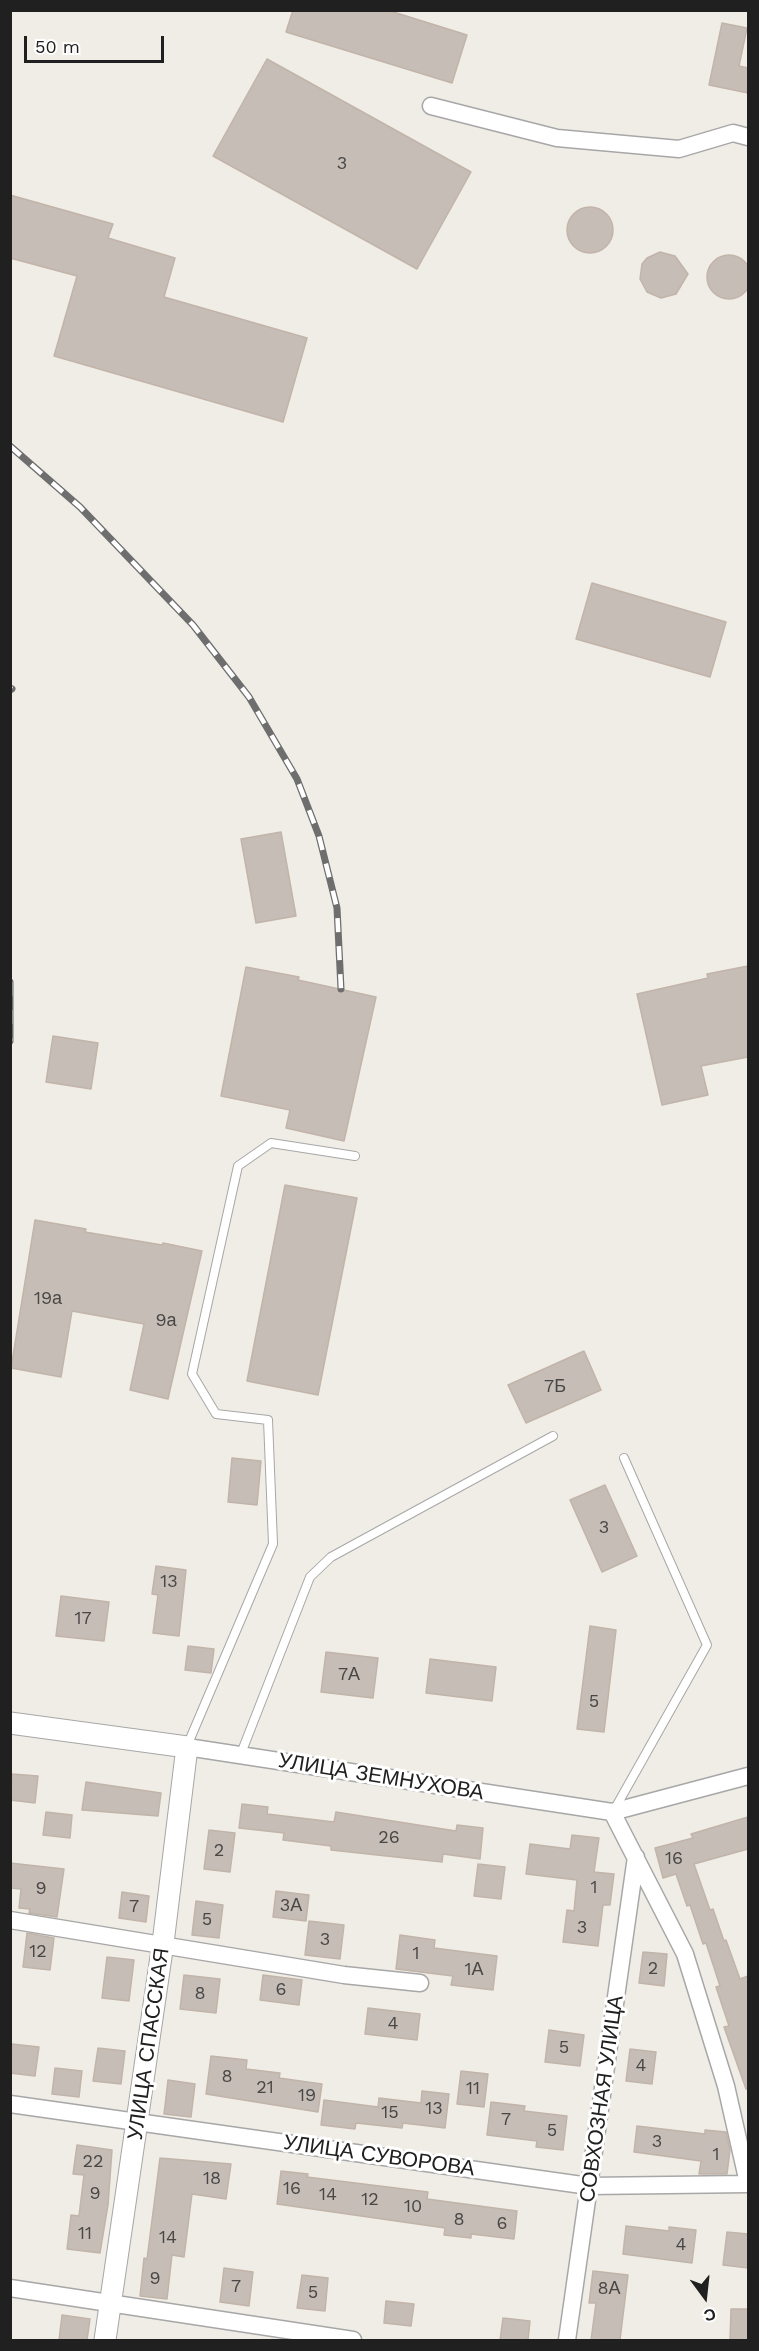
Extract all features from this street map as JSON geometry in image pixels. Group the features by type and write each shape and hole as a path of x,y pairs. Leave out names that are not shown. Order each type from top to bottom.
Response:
{"street":[{"path":"431,106 557,138 679,149 733,133 748,137"},
{"name":"УЛИЦА ЗЕМНУХОВА","path":"10,1722 187,1746 612,1812 748,1776"},
{"name":"УЛИЦА СПАССКАЯ","path":"105,2340 163,1943 187,1746"},
{"path":"612,1812 685,1954 726,2086 748,2184"},
{"name":"СОВХОЗНАЯ УЛИЦА","path":"567,2340 636,1857"},
{"path":"10,1920 163,1943 344,1975 420,1983"},
{"name":"УЛИЦА СУВОРОВА","path":"10,2104 589,2186 748,2184"},
{"path":"10,2289 353,2340"}],"lane":[{"path":"187,1746 273,1544 268,1420 216,1414 192,1374 238,1166 271,1143 355,1156"},
{"path":"240,1756 310,1577 331,1557 553,1436"},
{"path":"612,1812 707,1645 624,1458"}],"building":[{"path":"293,10 387,10 467,35 452,83 286,32"},
{"path":"722,23 747,28 739,66 748,68 748,93 709,85"},
{"path":"267,59 471,172 417,269 213,156"},
{"path":"10,195 113,224 108,238 175,258 164,297 307,338 283,422 54,356 77,276 10,258"},
{"path":"590,207 606,214 613,230 606,246 590,253 574,246 567,230 574,214"},
{"path":"660,252 675,256 688,274 676,294 661,298 647,292 640,279 642,264 647,258"},
{"path":"729,255 738,256 745,261 750,268 750,286 745,293 738,298 729,299 720,298 713,293 708,286 707,277 708,268 713,261 720,256"},
{"path":"592,583 726,622 710,677 576,639"},
{"path":"281,832 296,916 256,923 241,839"},
{"path":"748,966 748,1057 701,1066 708,1095 662,1105 637,994 708,978 707,974"},
{"path":"246,967 299,977 298,980 376,997 344,1141 286,1128 290,1110 221,1096"},
{"path":"53,1036 98,1043 91,1089 46,1082"},
{"path":"285,1185 357,1198 318,1395 247,1381"},
{"path":"35,1220 86,1229 85,1232 202,1251 168,1399 130,1390 144,1324 72,1311 61,1377 11,1368"},
{"path":"584,1351 601,1390 526,1423 508,1385"},
{"path":"232,1458 261,1461 257,1505 228,1502"},
{"path":"605,1485 637,1556 602,1572 570,1500"},
{"path":"156,1566 186,1570 179,1636 153,1633 158,1595 152,1594"},
{"path":"61,1596 109,1602 104,1641 56,1636"},
{"path":"590,1626 616,1630 604,1732 577,1729"},
{"path":"188,1646 214,1649 211,1673 185,1670"},
{"path":"326,1652 378,1658 373,1698 321,1692"},
{"path":"430,1659 496,1667 492,1701 426,1693"},
{"path":"12,1774 38,1776 35,1803 10,1800"},
{"path":"86,1782 161,1793 158,1816 82,1810"},
{"path":"242,1804 268,1807 267,1814 334,1822 336,1812 456,1831 457,1825 483,1828 480,1859 443,1854 442,1862 331,1850 331,1846 283,1840 284,1833 239,1828"},
{"path":"46,1812 72,1815 70,1838 43,1835"},
{"path":"748,1817 748,1849 694,1864 710,1910 713,1909 740,1979 748,1976 748,2089 746,2089 724,2027 729,2026 716,1987 720,1986 706,1943 703,1944 690,1905 687,1906 676,1874 663,1878 655,1848 693,1838 691,1834"},
{"path":"209,1830 235,1833 230,1872 204,1869"},
{"path":"572,1835 599,1838 594,1872 614,1874 610,1905 603,1905 598,1946 563,1942 567,1910 574,1911 577,1880 526,1874 530,1844 570,1849"},
{"path":"10,1863 64,1869 57,1917 29,1913 30,1909 19,1908 21,1889 10,1888"},
{"path":"478,1864 505,1867 501,1899 474,1896"},
{"path":"276,1891 309,1895 306,1921 273,1917"},
{"path":"122,1892 149,1896 146,1922 119,1918"},
{"path":"196,1901 223,1905 219,1938 192,1935"},
{"path":"309,1921 344,1925 340,1959 305,1955"},
{"path":"27,1933 54,1938 50,1970 23,1967"},
{"path":"400,1935 435,1940 434,1948 497,1956 493,1990 451,1985 453,1976 396,1969"},
{"path":"643,1952 667,1954 664,1986 639,1983"},
{"path":"107,1957 134,1960 129,2001 102,1998"},
{"path":"184,1975 220,1979 216,2013 180,2009"},
{"path":"263,1975 302,1980 299,2005 260,2000"},
{"path":"368,2008 420,2014 417,2040 365,2034"},
{"path":"549,2030 584,2035 580,2066 545,2062"},
{"path":"12,2044 39,2047 35,2076 10,2073"},
{"path":"98,2048 125,2051 121,2084 93,2081"},
{"path":"630,2049 656,2052 652,2084 626,2081"},
{"path":"211,2056 247,2060 246,2069 280,2073 279,2078 322,2084 318,2112 206,2094"},
{"path":"55,2068 82,2071 79,2097 52,2094"},
{"path":"461,2071 488,2074 484,2107 457,2104"},
{"path":"168,2080 195,2084 191,2117 164,2114"},
{"path":"422,2091 449,2094 445,2128 403,2123 402,2128 356,2123 355,2129 321,2125 324,2100 378,2107 379,2098 421,2103"},
{"path":"491,2102 525,2106 524,2111 567,2116 563,2150 536,2147 537,2141 487,2135"},
{"path":"637,2126 705,2134 705,2130 726,2132 730,2150 727,2174 699,2174 701,2161 634,2152"},
{"path":"77,2145 112,2150 108,2205 100,2253 67,2249 71,2215 79,2216 84,2175 73,2174"},
{"path":"160,2158 231,2164 226,2199 192,2194 184,2257 172,2255 167,2299 140,2296"},
{"path":"281,2171 308,2174 307,2177 428,2192 427,2199 517,2211 514,2239 471,2234 471,2238 444,2235 445,2228 277,2204"},
{"path":"626,2226 669,2231 669,2227 696,2230 692,2263 623,2254"},
{"path":"727,2232 748,2234 748,2268 723,2265"},
{"path":"224,2268 253,2272 249,2306 220,2302"},
{"path":"593,2271 628,2275 620,2340 591,2340 596,2303 589,2303"},
{"path":"302,2275 328,2278 325,2311 297,2308"},
{"path":"386,2301 414,2304 411,2326 384,2323"},
{"path":"731,2309 748,2309 748,2340 730,2340"},
{"path":"62,2315 90,2319 87,2340 59,2340"},
{"path":"503,2318 530,2321 528,2340 500,2340"}],"railway":[{"path":"10,446 80,507 193,625 249,697 297,779 319,836 337,908 341,989"},
{"path":"10,982 10,1041"}]}
